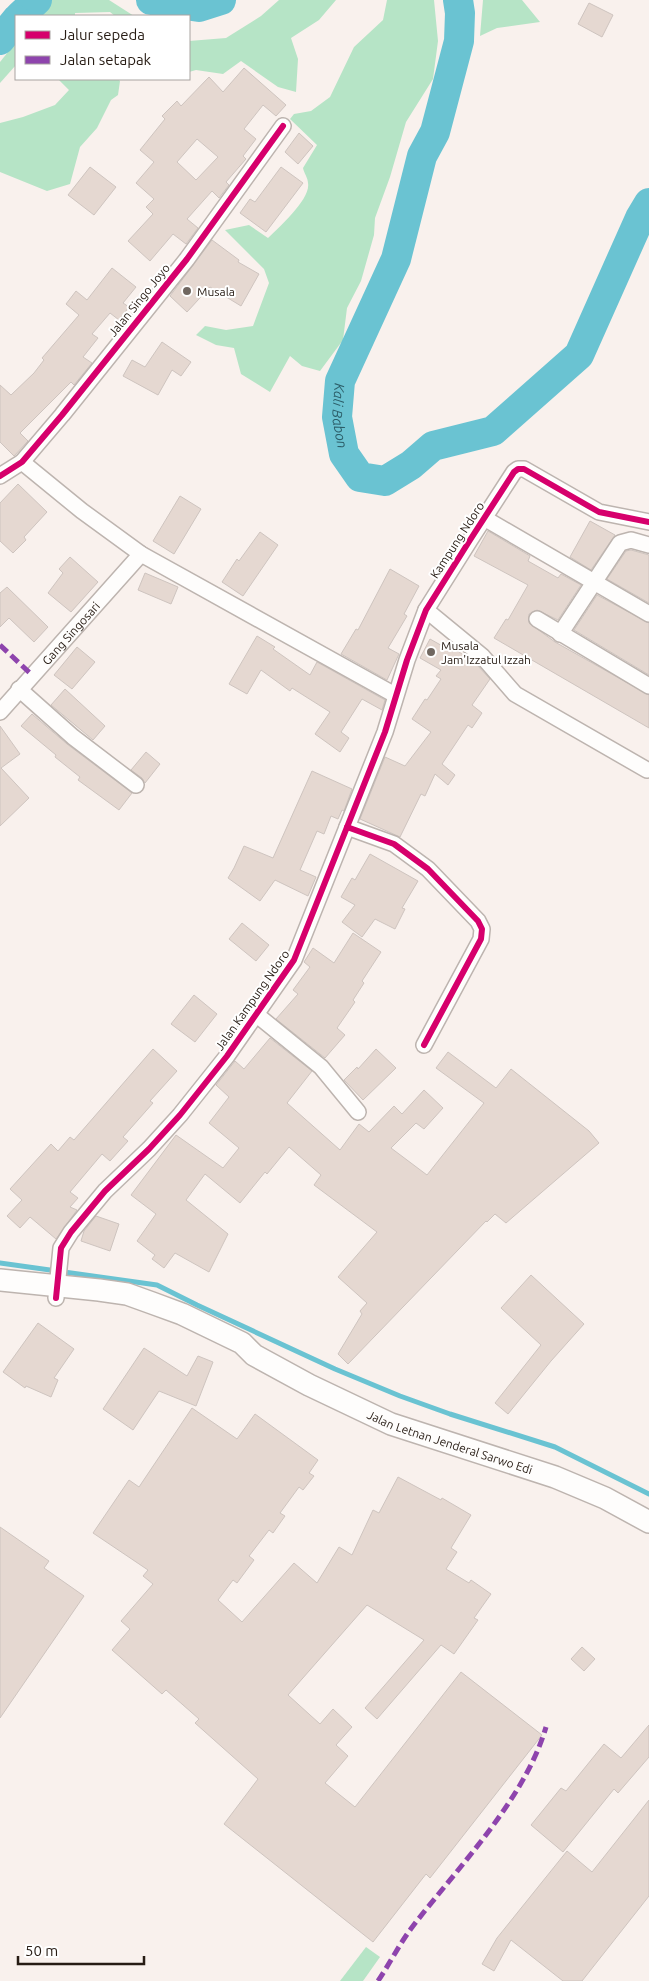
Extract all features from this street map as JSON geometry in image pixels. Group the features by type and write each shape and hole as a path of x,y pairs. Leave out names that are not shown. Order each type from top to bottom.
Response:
{"main road":[{"name":"Jalan Letnan Jenderal Sarwo Edi","path":"0,1280 57,1289 99,1302 137,1310 178,1324 239,1352 254,1355 309,1386 391,1424 555,1477 605,1498 649,1522"},
{"name":"Jalan Letnan Jenderal Sarwo Edi","path":"0,1292 57,1289"}],"street":[{"name":"Jalan Singo Joyo","path":"0,476 22,462 62,415 187,259 283,126"},
{"path":"22,462 82,511 141,554 395,695"},
{"name":"Kampung Ndoro","path":"418,626 426,610 484,518 518,469 524,469 599,512 649,522"},
{"path":"484,518 649,614"},
{"path":"560,634 620,543 631,540 649,545"},
{"name":"Gang Singosari","path":"0,712 141,554"},
{"path":"426,610 482,656 515,694 647,770"},
{"path":"537,619 649,686"},
{"name":"Jalan Kampung Ndoro","path":"57,1289 60,1256 64,1241 105,1191 149,1149 180,1115 257,1015 280,983 299,950 385,732 418,626"},
{"path":"19,689 73,736 136,785"},
{"path":"347,827 394,844 428,868 478,921 482,929 481,939 424,1045"},
{"path":"257,1015 321,1067 358,1112"}],"green space":[{"path":"47,0 109,0 132,15 114,15 110,12 75,13 75,15 34,15"},
{"path":"279,0 336,0 319,20 291,38 298,59 296,92 278,87 241,61 223,74 196,70 190,72 190,41 226,38 261,16"},
{"path":"387,0 434,0 438,41 433,79 406,122 390,177 375,218 374,235 361,281 347,308 343,340 320,371 302,366 290,356 270,392 241,374 234,348 216,345 196,335 205,326 226,330 253,326 269,283 264,269 225,230 249,225 268,238 300,205 308,190 308,181 303,168 317,145 290,119 294,114 311,111 330,97 354,47 383,20"},
{"path":"483,0 522,0 540,22 497,28 480,36"},
{"path":"15,43 15,66 0,83 0,62"},
{"path":"59,80 120,81 118,95 111,100 97,128 80,147 70,184 47,191 0,172 0,123 55,105 69,90"},
{"path":"366,1947 380,1957 363,1981 340,1981"}],"building":[{"path":"589,3 613,15 602,37 578,24"},
{"path":"244,68 286,105 276,116 263,105 244,129 256,139 243,156 246,159 226,182 229,185 219,198 212,191 187,219 198,228 186,244 173,234 150,261 128,241 153,214 146,207 154,199 136,183 154,162 140,150 165,119 162,116 177,101 181,106 209,77 223,92","holes":["197,139 218,157 196,180 177,162"]},
{"path":"299,133 313,146 298,164 285,152"},
{"path":"90,167 116,187 94,215 68,195"},
{"path":"281,167 303,183 266,232 240,213 250,199 255,202"},
{"path":"212,240 239,260 238,262 259,274 241,306 210,287 187,312 170,296"},
{"path":"112,268 136,287 123,303 129,307 119,320 110,313 92,334 98,338 83,357 92,363 74,385 71,382 20,433 28,441 14,456 0,442 0,385 11,395 34,373 44,360 42,358 79,315 66,304 76,291 87,300"},
{"path":"162,342 191,362 181,376 172,370 158,395 123,376 132,360 145,367"},
{"path":"18,484 47,512 24,537 26,540 13,553 0,541 0,503"},
{"path":"180,496 201,509 174,554 153,541"},
{"path":"590,521 615,535 591,570 570,557"},
{"path":"488,531 530,556 528,561 558,578 561,574 581,585 558,620 537,610 529,614 529,623 555,642 649,695 649,728 494,638 506,619 508,620 528,585 474,556"},
{"path":"260,532 278,545 243,596 222,582 237,559 239,561"},
{"path":"631,550 649,555 649,603 607,579 626,551"},
{"path":"70,557 98,582 71,612 48,593 63,573 59,569"},
{"path":"390,569 419,586 404,614 407,616 388,648 399,654 387,680 341,654 356,629 358,630"},
{"path":"145,573 178,587 171,604 138,590"},
{"path":"7,587 48,627 34,642 9,618 0,627 0,593"},
{"path":"597,595 649,623 649,675 574,630"},
{"path":"257,636 275,647 273,649 310,675 317,662 385,700 382,710 362,699 341,732 349,738 340,752 315,734 330,712 292,688 290,691 261,670 247,694 229,684"},
{"path":"430,639 453,652 455,649 477,665 490,679 472,705 482,713 472,728 468,725 442,764 455,775 448,785 435,774 425,796 421,794 400,837 360,819 385,757 405,766 431,732 412,719 441,679 436,676 441,670 420,658"},
{"path":"77,647 95,662 72,689 54,675"},
{"path":"65,689 105,726 93,740 51,705"},
{"path":"32,714 67,744 132,793 119,810 78,780 80,777 21,726"},
{"path":"0,726 20,754 1,768 29,798 0,826"},
{"path":"146,752 160,764 145,783 142,778 131,770"},
{"path":"312,771 352,789 344,811 342,810 338,819 331,816 324,834 317,831 300,870 316,877 308,896 275,880 260,901 228,878 244,846 273,858"},
{"path":"370,854 418,881 402,908 405,909 395,929 375,919 362,937 342,922 355,905 341,897 352,878 355,880"},
{"path":"242,923 269,945 256,961 229,939"},
{"path":"353,933 381,952 362,981 364,983 353,1000 355,1002 337,1028 345,1035 325,1058 276,1019 298,994 293,990 310,967 304,962 313,948 334,963"},
{"path":"194,995 217,1014 195,1042 171,1024"},
{"path":"270,1038 312,1071 287,1103 340,1150 359,1124 369,1132 394,1106 402,1114 424,1090 443,1108 424,1129 416,1123 391,1148 427,1175 484,1103 436,1068 448,1052 496,1088 511,1069 589,1131 599,1143 506,1223 495,1214 486,1221 348,1364 338,1354 362,1314 360,1311 367,1303 338,1277 377,1232 314,1185 321,1175 289,1147 267,1174 265,1172 240,1203 205,1174 186,1200 228,1234 209,1272 175,1253 164,1268 152,1259 155,1255 137,1241 156,1214 131,1195 176,1135 223,1168 239,1148 209,1123 229,1097 216,1085 235,1061 244,1069"},
{"path":"153,1049 177,1071 150,1101 153,1103 123,1137 128,1141 110,1161 102,1154 70,1192 78,1198 70,1207 77,1210 56,1239 30,1217 20,1228 7,1216 22,1200 10,1189 51,1144 58,1151 70,1137 74,1140"},
{"path":"376,1049 396,1068 363,1100 344,1080 357,1067 358,1069"},
{"path":"96,1216 119,1224 110,1251 81,1241 84,1231"},
{"path":"531,1275 584,1324 508,1414 495,1403 541,1345 501,1308"},
{"path":"38,1323 74,1349 54,1378 58,1380 51,1397 26,1386 25,1388 3,1372"},
{"path":"144,1348 187,1376 198,1356 213,1362 196,1406 159,1391 133,1430 103,1409"},
{"path":"192,1408 237,1439 255,1414 318,1460 309,1473 314,1476 303,1490 299,1487 280,1513 285,1516 273,1533 269,1530 249,1556 254,1560 237,1583 233,1580 218,1600 242,1622 294,1563 317,1583 339,1547 352,1555 373,1510 379,1513 398,1477 441,1500 442,1498 471,1515 451,1548 457,1552 446,1569 469,1583 471,1580 491,1594 474,1618 478,1620 454,1654 441,1645 377,1719 365,1708 424,1640 367,1605 288,1695 320,1724 333,1709 352,1727 336,1745 348,1756 325,1783 355,1807 461,1672 542,1735 430,1878 426,1874 373,1942 224,1824 258,1779 195,1723 199,1719 166,1690 162,1694 112,1650 130,1629 121,1621 153,1584 143,1576 148,1570 93,1533 129,1480 139,1487"},
{"path":"0,1527 49,1561 44,1568 84,1596 0,1718"},
{"path":"582,1647 595,1659 584,1671 571,1659"},
{"path":"649,1725 649,1757 618,1793 614,1789 563,1852 531,1825 561,1788 566,1791 604,1744 621,1758"},
{"path":"649,1800 649,1896 582,1981 563,1981 511,1940 494,1971 482,1964 497,1938 567,1851 592,1872"}],"waterway":[{"name":"Kali Babon","path":"21,15 37,0"},
{"name":"Kali Babon","path":"151,0 199,7 221,0"},
{"name":"Kali Babon","path":"458,0 460,13 459,41 435,132 422,156 396,259 340,381 337,417 344,454 360,477 385,481 411,465 433,446 493,431 579,355 640,218 649,203"},
{"name":"Kali Babon","path":"0,40 15,21"},
{"path":"0,1263 157,1285 335,1369 450,1414 555,1447 649,1494"}],"marked path":[{"path":"0,645 32,675"},
{"path":"378,1981 413,1926 470,1856 507,1806 536,1754 546,1727"}],"cycle path":[{"path":"0,476 22,462 62,415 187,259 283,126"},
{"path":"56,1298 61,1248 71,1232 105,1191 149,1149 180,1115 227,1056 294,960 385,732 407,660 426,610 514,472 518,469 524,469 599,512 649,522"},
{"path":"347,827 394,844 428,869 478,921 482,929 481,939 424,1045"}],"place":[{"name":"Musala","path":"187,291"},
{"name":"Musala Jam'Izzatul Izzah","path":"431,652"}]}
